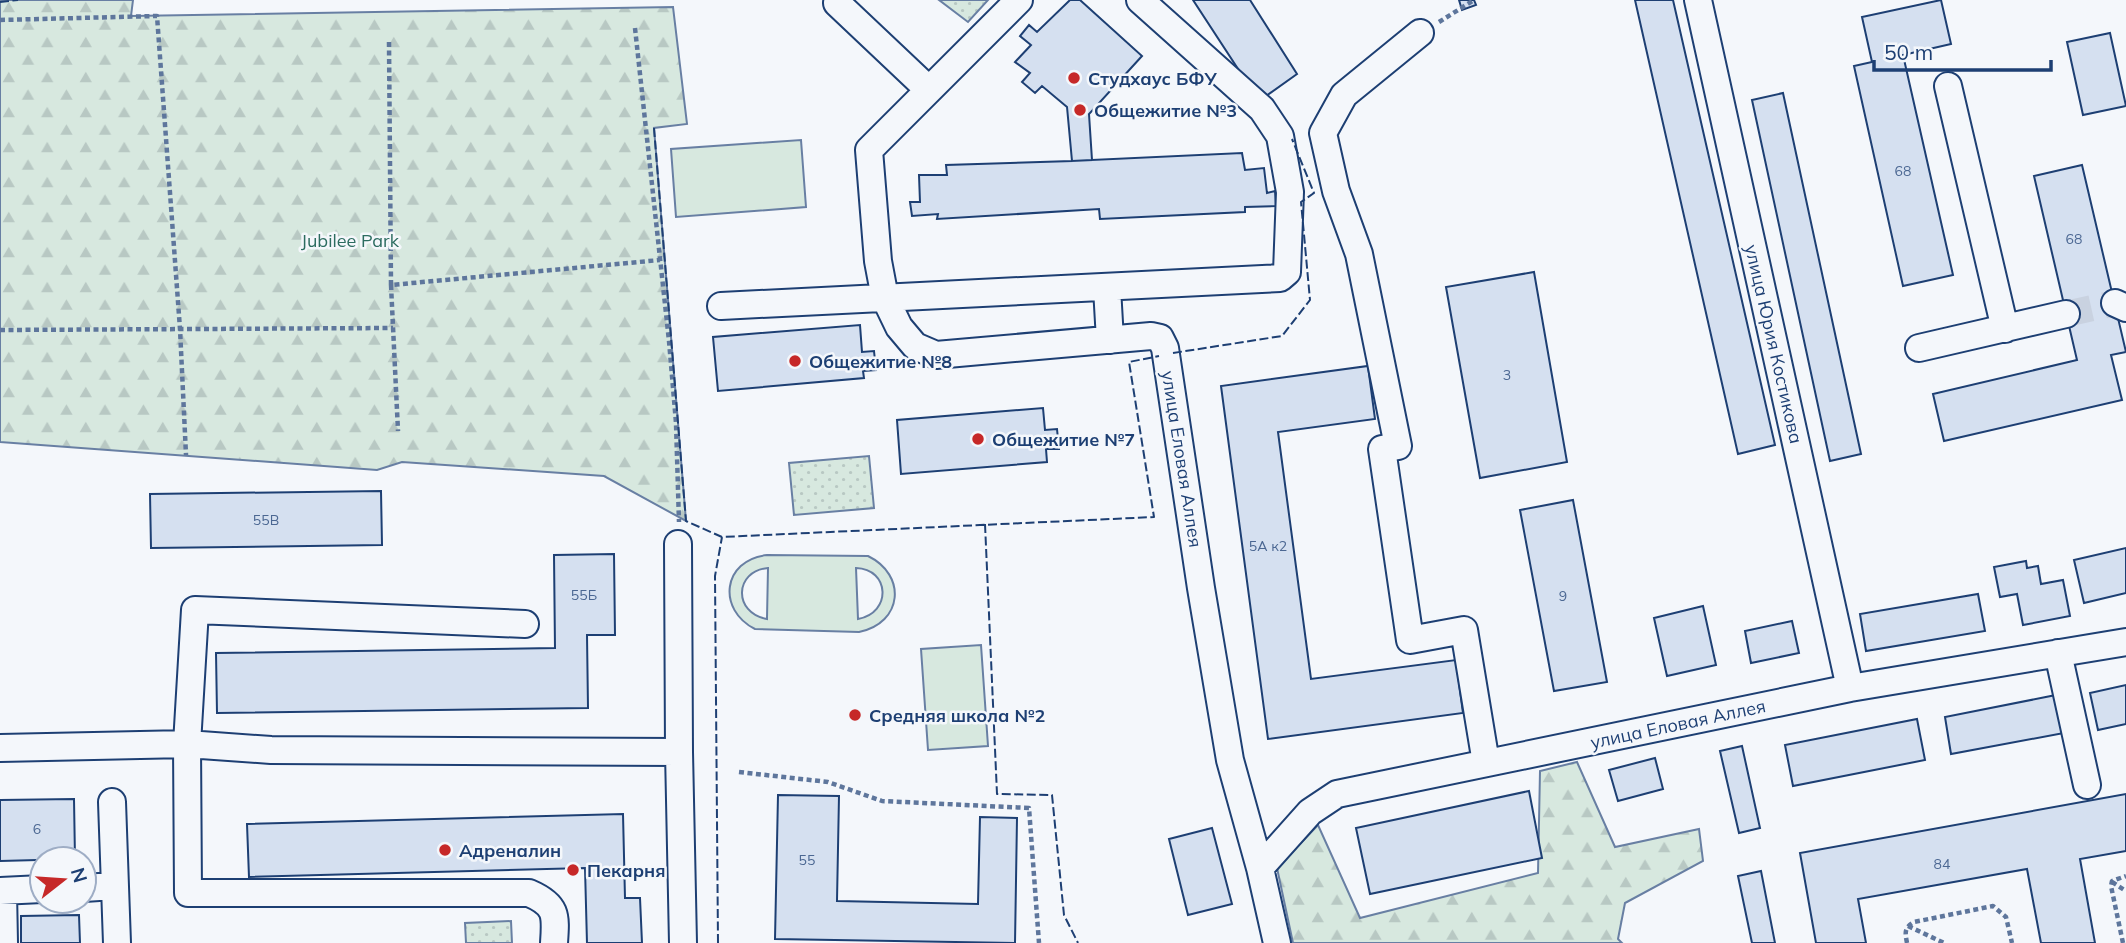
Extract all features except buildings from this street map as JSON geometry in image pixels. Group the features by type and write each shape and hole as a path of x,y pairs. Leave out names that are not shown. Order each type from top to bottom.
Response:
{"street":[{"path":"1019,0 869,150 878,261 885,298 899,327 915,346 936,355 1110,340 1107,288"},
{"path":"721,306 1280,278 1287,272 1290,192 1280,136 1262,109 1140,0"},
{"name":"улица Юрия Костикова","path":"1698,0 1850,688"},
{"path":"837,3 929,90"},
{"path":"1420,33 1344,95 1323,133 1336,191 1359,254 1398,446 1382,449 1410,640 1464,630 1486,763"},
{"path":"1948,86 2005,329"},
{"path":"1919,348 2066,314"},
{"name":"улица Еловая Аллея","path":"1110,340 1151,336 1160,338 1165,348 1230,760 1278,943"},
{"path":"678,544 683,943"},
{"path":"525,624 195,610 187,744 188,893 529,893 546,901 556,917 554,943"},
{"name":"улица Еловая Аллея","path":"1260,868 1310,812 1338,794 1850,688 2126,642"},
{"path":"2058,653 2087,785"},
{"path":"0,748 187,744 271,750 679,752"},
{"path":"112,802 117,943"},
{"path":"98,887 114,886"},
{"path":"4,943 2,891 28,890"}],"path":[{"path":"1420,33 1474,0"},
{"path":"0,20 157,16 180,329 186,456"},
{"path":"635,27 676,423 678,544"},
{"path":"389,42 391,285 398,431"},
{"path":"391,285 660,260"},
{"path":"0,330 393,328"},
{"path":"739,772 828,782 882,801 1029,808 1039,943"},
{"path":"2112,881 2126,876"},
{"path":"2112,881 2126,891"},
{"path":"2112,881 2123,943"},
{"path":"1907,943 1907,926 1923,918 1993,906 2006,917 2012,943"},
{"path":"1907,926 1944,943"}],"green space":[{"name":"Jubilee Park","path":"0,0 133,0 131,16 673,7 687,124 654,128 686,521 604,476 402,462 377,470 0,442"},
{"path":"939,0 988,0 968,22"},
{"path":"801,140 806,207 676,217 671,149"},
{"path":"869,456 874,508 794,515 789,463"},
{"path":"767,555 868,556 881,564 889,575 895,598 884,619 874,627 859,632 755,629 743,621 730,599 733,576 741,566 752,559","holes":["768,568 767,618 767,619 748,609 742,592 749,576","856,568 867,570 875,576 881,583 882,592 877,609 858,619"]},
{"path":"981,645 988,746 928,750 921,649"},
{"path":"1577,762 1615,847 1699,829 1703,861 1625,903 1618,939 1622,943 1293,943 1277,868 1318,825 1360,918 1538,873 1540,771"},
{"path":"511,921 512,943 466,943 465,923"}],"tunnel":[{"path":"2066,314 2115,303"}],"fence":[{"path":"0,2 18,0"},
{"path":"654,128 686,521 722,537 1154,517 1129,362 1159,356"},
{"path":"1173,353 1282,336 1310,300 1301,202 1314,193 1292,139"},
{"path":"985,524 997,794 1052,795 1064,915 1078,943"},
{"path":"718,943 715,576 722,537"}],"place":[{"name":"Студхаус БФУ","path":"1074,78"},
{"name":"Общежитие №3","path":"1080,110"},
{"name":"Общежитие №8","path":"795,361"},
{"name":"Общежитие №7","path":"978,439"},
{"name":"Средняя школа №2","path":"855,715"},
{"name":"Адреналин","path":"445,850"},
{"name":"Пекарня","path":"573,870"}]}
